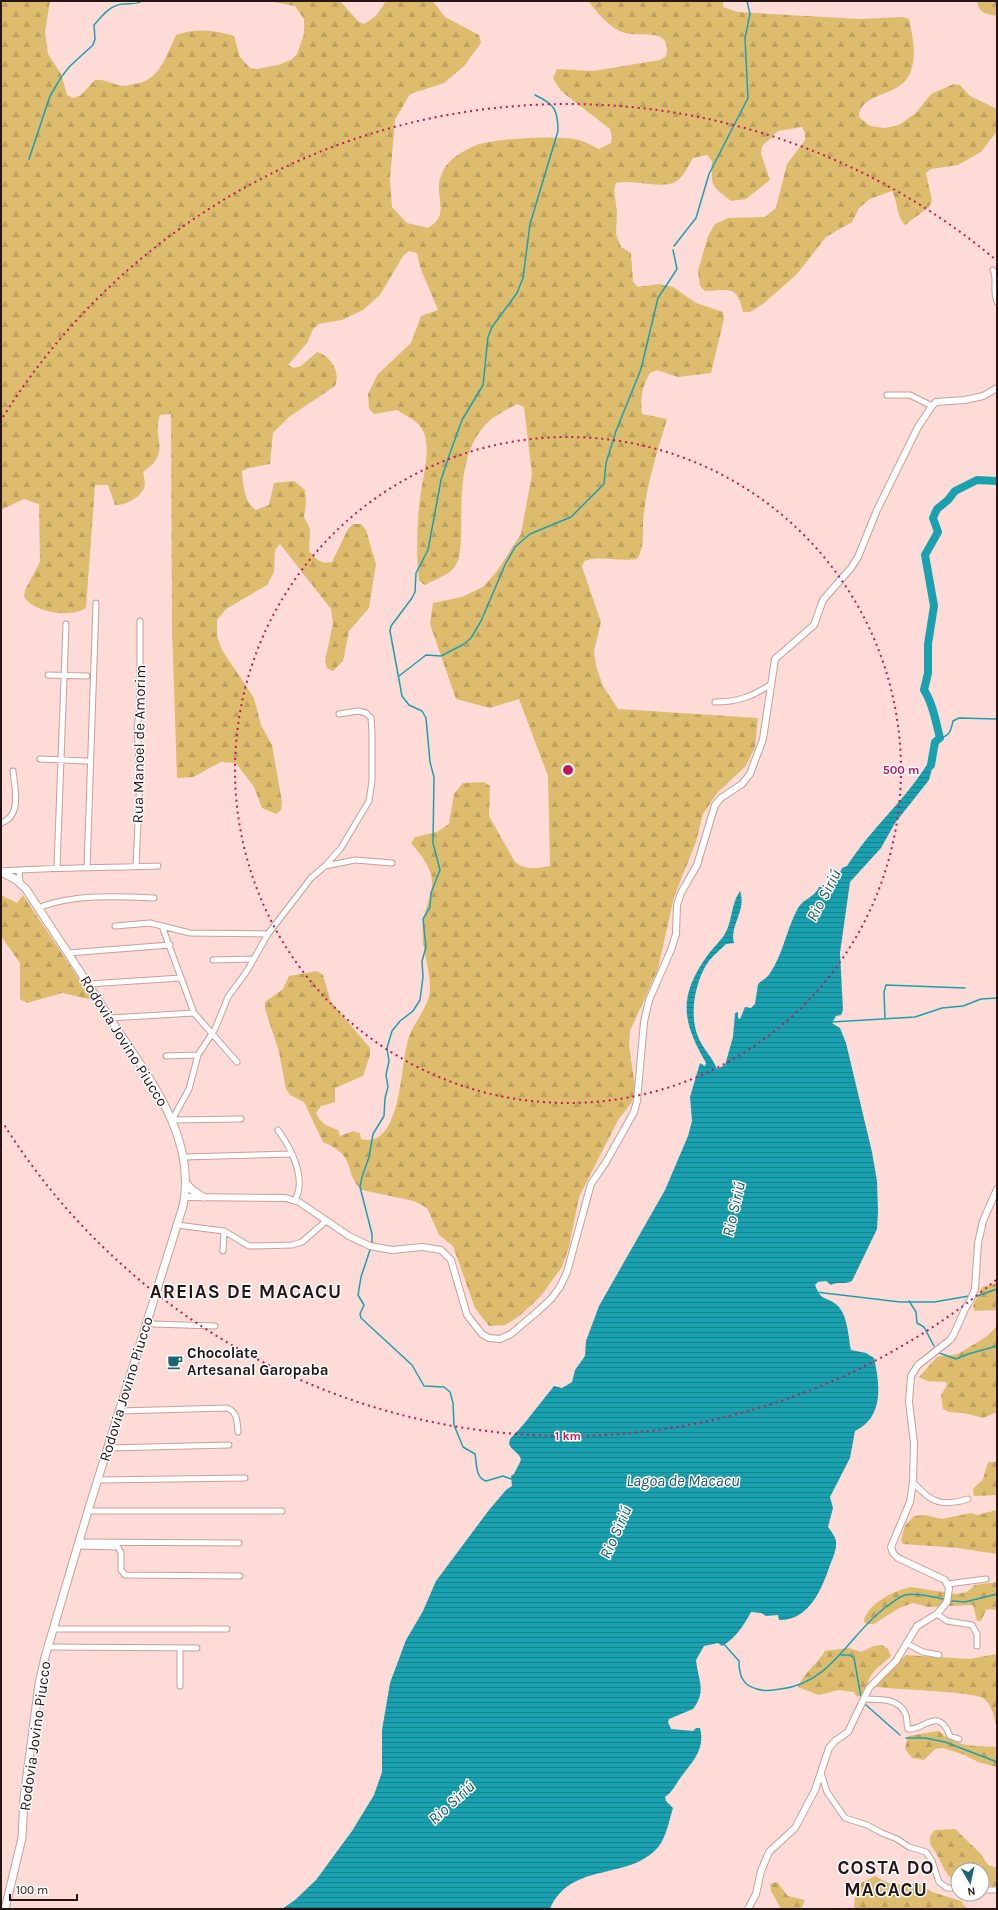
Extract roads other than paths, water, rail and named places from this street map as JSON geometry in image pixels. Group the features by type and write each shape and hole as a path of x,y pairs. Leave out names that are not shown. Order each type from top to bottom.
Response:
{"main road":[{"name":"Rodovia Jovino Piucco","path":"1,872 20,882 150,1079 172,1120 183,1157 186,1183 185,1197 177,1226 88,1511 48,1647 39,1684 24,1798 22,1838 5,1909"},
{"path":"186,1183 192,1190 203,1197"}],"street":[{"path":"993,270 996,277 994,294 997,302"},
{"path":"185,1197 281,1197 295,1200 349,1236 370,1246 392,1250 433,1248 446,1254 454,1267 460,1294 467,1315 482,1334 488,1338 500,1339 511,1334 551,1299 567,1272 591,1184 606,1162 634,1112 637,1101 644,1022 649,1000 672,950 676,934 678,905 681,893 697,865 715,805 721,798 742,784 750,774 763,739 773,663 777,655 805,634 814,625 823,600 842,580 858,557 877,510 918,427 932,406 936,402 965,400 983,396 997,388"},
{"path":"887,395 910,395 932,406"},
{"path":"86,868 96,604"},
{"name":"Rua Manoel de Amorim","path":"136,866 140,776 137,728 140,706 140,621"},
{"path":"57,867 66,624"},
{"path":"48,675 88,676"},
{"path":"714,702 737,701 753,695 770,685"},
{"path":"241,1119 172,1120 189,1089 198,1055 219,1022 228,998 254,959 268,934 311,878 325,866 341,848 364,811 372,792 371,718 366,713 358,711 339,714"},
{"path":"40,760 87,761"},
{"path":"1,823 8,820 14,812 16,798 13,772"},
{"path":"325,866 355,860 392,863"},
{"path":"1,872 57,867 86,868 158,866"},
{"path":"19,870 20,882"},
{"path":"38,908 68,901 97,897 154,898"},
{"path":"114,926 150,923 190,933 268,934"},
{"path":"162,926 194,1013 237,1062"},
{"path":"68,953 170,945"},
{"path":"213,960 254,959"},
{"path":"88,984 181,978"},
{"path":"110,1018 194,1013"},
{"path":"166,1056 198,1055"},
{"path":"278,1130 290,1147 300,1182 295,1200"},
{"path":"183,1157 292,1154"},
{"path":"986,1579 948,1584 941,1578 898,1558 893,1554 892,1547 893,1540 910,1502 913,1482 914,1442 908,1402 911,1376 918,1364 950,1340 965,1309 972,1300 975,1289 978,1243 983,1221 997,1189"},
{"path":"177,1226 224,1231 249,1246 292,1245 302,1242 326,1221"},
{"path":"223,1251 224,1231"},
{"path":"147,1322 215,1326"},
{"path":"119,1411 227,1408 234,1412 236,1416 238,1432"},
{"path":"108,1448 229,1445"},
{"path":"98,1480 245,1478"},
{"path":"913,1482 926,1495 941,1503 955,1503 968,1499"},
{"path":"88,1511 282,1511"},
{"path":"78,1544 239,1543"},
{"path":"78,1544 118,1547 121,1553 121,1570 125,1574 240,1576"},
{"path":"748,1909 756,1894 761,1871 769,1852 795,1828 815,1790 829,1748 835,1741 848,1732 869,1688 896,1661 917,1626 936,1614 947,1602 948,1584"},
{"path":"936,1614 947,1621 972,1625 977,1634 977,1646"},
{"path":"53,1628 227,1629"},
{"path":"906,1643 923,1652 939,1655"},
{"path":"48,1647 197,1648"},
{"path":"180,1649 180,1686"},
{"path":"864,1699 894,1702 906,1714 908,1729 914,1729 929,1722 942,1722 946,1726 950,1736 959,1739"},
{"path":"821,1773 830,1796 845,1818 867,1825 897,1839 909,1847 926,1852 932,1861 939,1882 947,1888 950,1888"}],"water":[{"name":"Lagoa de Macacu","path":"932,756 933,765 929,780 895,823 881,848 850,882 840,953 843,1010 841,1015 836,1016 832,1023 840,1028 846,1043 872,1152 877,1181 877,1229 852,1281 831,1285 826,1281 818,1282 815,1285 817,1291 822,1297 833,1302 841,1309 848,1332 851,1350 866,1353 874,1358 878,1379 878,1399 871,1417 864,1425 855,1431 850,1458 830,1497 833,1508 828,1527 836,1541 836,1547 823,1584 813,1602 798,1615 789,1619 779,1620 778,1615 766,1616 761,1613 751,1612 746,1622 731,1640 722,1646 718,1643 704,1646 696,1660 701,1691 700,1697 693,1709 669,1719 668,1722 671,1729 693,1731 696,1728 700,1728 700,1747 692,1763 673,1789 665,1797 666,1801 673,1808 668,1827 659,1846 647,1857 633,1864 586,1877 572,1884 560,1894 550,1909 282,1909 295,1900 316,1880 352,1831 374,1795 382,1772 382,1730 390,1683 406,1640 423,1611 436,1581 489,1510 506,1490 512,1486 511,1476 514,1474 521,1460 509,1444 510,1439 554,1386 562,1388 572,1382 575,1370 585,1356 586,1341 599,1306 665,1190 688,1136 692,1121 690,1097 700,1063 705,1066 706,1063 692,1034 688,1021 687,1009 691,984 707,956 726,932 737,896 740,891 742,898 740,912 734,931 734,943 726,944 705,967 698,984 694,1003 694,1021 699,1039 717,1069 725,1065 733,1037 735,1013 738,1012 738,1018 740,1019 745,1007 751,1008 755,1004 758,984 768,976 773,968 790,925 800,905 815,893 819,887 822,887 826,896 829,896 842,868 847,866 868,838 913,785"}],"waterway":[{"path":"29,159 50,96 70,66 93,45 95,39 94,25 114,6 142,1"},
{"path":"674,246 696,218 709,174 748,98 745,38 750,14 747,1"},
{"path":"372,1243 372,1234 360,1187 369,1157 373,1134 384,1116 385,1098 388,1087 386,1075 389,1061 387,1048 392,1031 400,1021 413,1011 420,1000 423,977 422,961 426,947 423,919 430,907 431,893 440,870 433,843 434,777 430,762 426,718 422,711 409,705 402,696 390,631 391,626 415,592 416,573 428,550 441,480 462,420 483,385 488,337 492,327 517,293 523,278 530,224 558,131 557,117 554,108 547,101 535,95"},
{"path":"399,676 426,655 441,656 464,644 471,638 481,621 505,565 515,547 530,534 571,517 604,484 606,463 616,431 641,369 658,298 677,269 673,250"},
{"name":"Rio Siriú","path":"931,765 935,742 940,738 932,707 924,690 928,673 928,644 934,606 925,555 938,532 933,518 937,509 948,500 955,491 977,480 997,481"},
{"path":"940,738 948,734 951,730 953,721 959,718 997,719"},
{"path":"885,1019 884,992 886,985 965,988"},
{"path":"832,1022 915,1017 942,1008 963,1006 981,999 997,998"},
{"path":"370,1250 361,1277 358,1295 364,1305 360,1314 361,1318 412,1365 424,1386 444,1387 450,1392 453,1403 454,1425 463,1447 475,1454 477,1470 482,1479 486,1481 503,1476 511,1479"},
{"path":"977,1296 997,1289"},
{"path":"816,1292 900,1302 934,1302 969,1296"},
{"path":"909,1301 916,1312 917,1323 924,1327 934,1346"},
{"path":"939,1353 956,1359 997,1346"},
{"path":"723,1643 739,1661 742,1679 748,1685 760,1690 781,1689 799,1685 827,1668 873,1618 900,1597 914,1594 944,1599"},
{"path":"952,1601 965,1602 997,1594"},
{"path":"841,1655 850,1655 854,1658 861,1697"},
{"path":"866,1705 900,1735"},
{"path":"906,1738 925,1738 945,1742 997,1762"}],"place":[{"name":"Chocolate Artesanal Garopaba","path":"175,1362"}],"district":[{"name":"AREIAS DE MACACU","path":"246,1291"},
{"name":"COSTA DO MACACU","path":"886,1878"}]}
